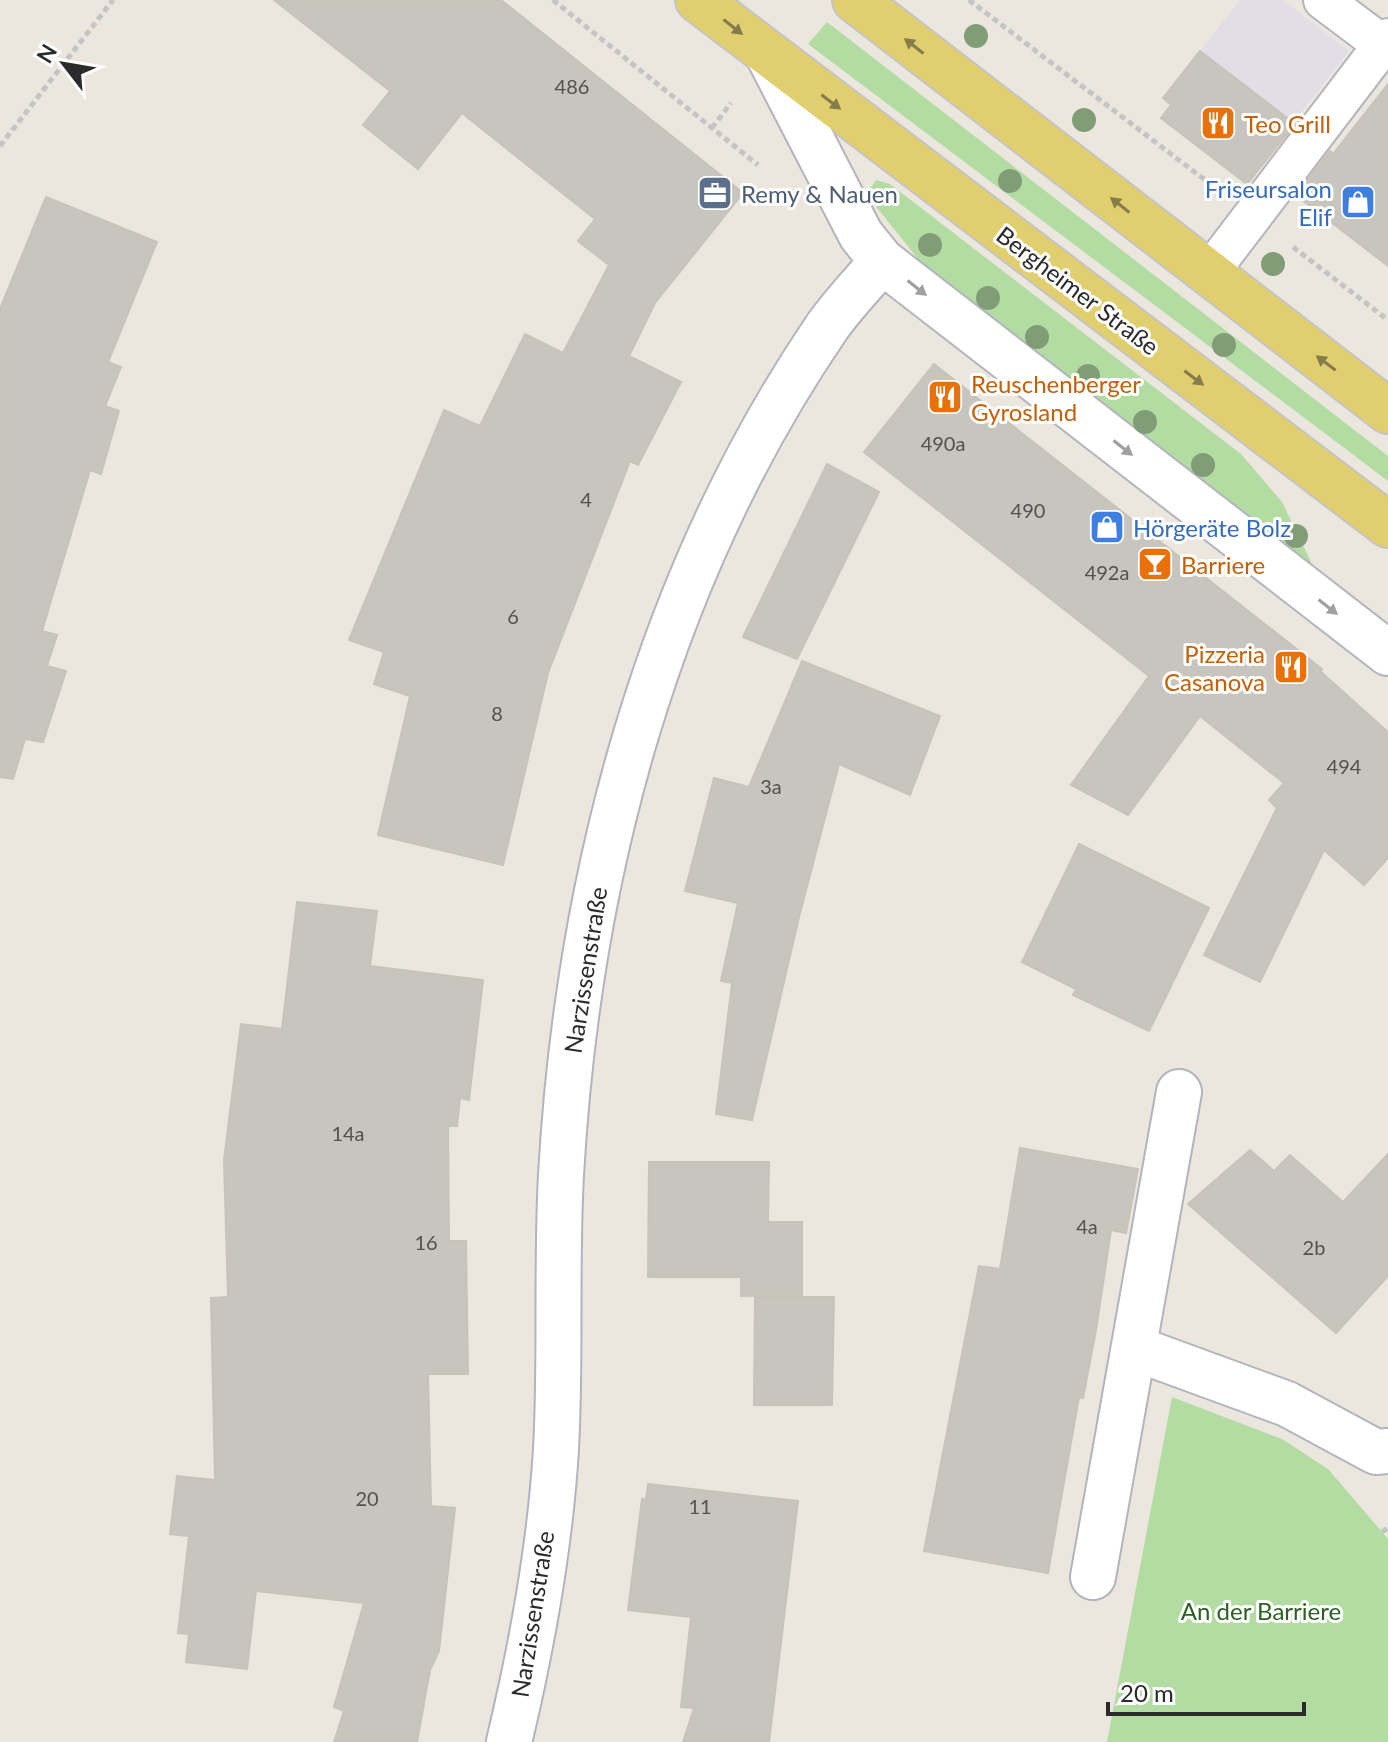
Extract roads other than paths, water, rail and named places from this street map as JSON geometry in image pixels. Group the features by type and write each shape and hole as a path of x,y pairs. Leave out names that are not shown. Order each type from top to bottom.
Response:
{"main road":[{"name":"Bergheimer Straße","path":"698,0 1388,525"},
{"path":"855,0 1388,411"}],"street":[{"name":"Bergheimer Straße","path":"768,55 861,235 882,261 1388,653"},
{"name":"Narzissenstraße","path":"509,1742 534,1639 556,1450 561,1176 577,999 607,834 652,681 714,528 780,402 829,324 882,261"},
{"path":"1093,1577 1179,1092"},
{"path":"1134,1348 1287,1404 1376,1452 1388,1451"}],"lane":[{"path":"1209,273 1385,41 1323,0"}],"place":[{"name":"Teo Grill","path":"1218,123"},
{"name":"Remy & Nauen","path":"715,193"},
{"name":"Friseursalon Elif","path":"1358,202"},
{"name":"Reuschenberger Gyrosland","path":"945,397"},
{"name":"Hörgeräte Bolz","path":"1107,527"},
{"name":"Barriere","path":"1155,564"},
{"name":"Pizzeria Casanova","path":"1291,667"}],"park label":[{"name":"An der Barriere","path":"1261,1610"}]}
